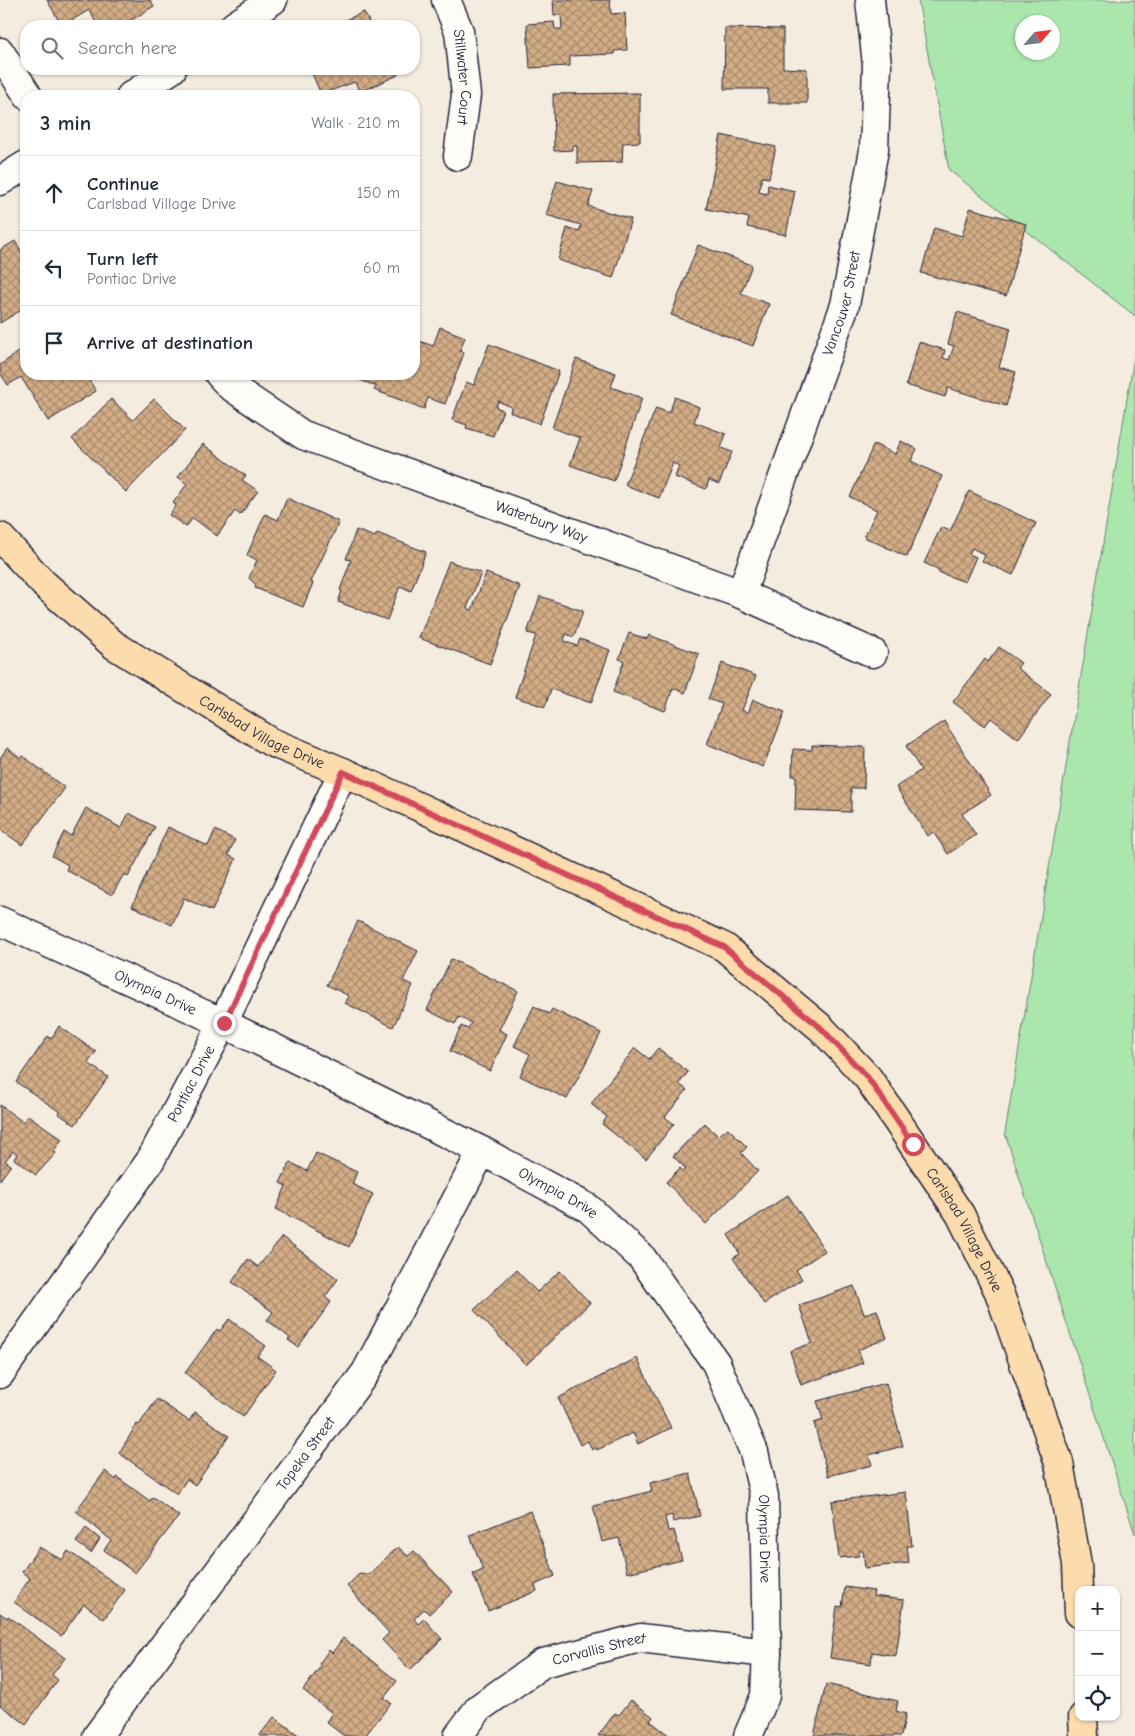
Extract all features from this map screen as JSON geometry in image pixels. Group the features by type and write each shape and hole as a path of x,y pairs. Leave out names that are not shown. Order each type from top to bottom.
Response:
{"main road":[{"name":"Carlsbad Village Drive","path":"0,537 44,584 114,644 271,742 343,772 724,947 821,1028 868,1078 960,1214 999,1292 1059,1464 1077,1564 1078,1586"},
{"path":"1083,1721 1084,1736"}],"street":[{"path":"243,20 273,0"},
{"name":"Stillwater Court","path":"446,0 459,31 466,95 458,156"},
{"name":"Vancouver Street","path":"741,594 845,305 874,150 877,65 870,0"},
{"path":"0,52 24,90"},
{"path":"140,90 163,75"},
{"path":"0,181 20,169"},
{"name":"Waterbury Way","path":"224,380 230,386 303,435 741,594 873,653"},
{"name":"Pontiac Drive","path":"0,1374 150,1161 224,1023 343,772"},
{"name":"Olympia Drive","path":"0,920 224,1023 482,1151 588,1208 642,1258 716,1363 754,1452 764,1496 767,1653 765,1696 748,1736"},
{"name":"Topeka Street","path":"97,1736 366,1372 482,1151"},
{"name":"Corvallis Street","path":"458,1736 479,1708 543,1663 553,1660 640,1638 767,1653"}],"green space":[{"path":"918,0 1135,0 1135,316 949,170"},
{"path":"1135,351 1135,1534 1005,1133"}],"building":[{"path":"47,0 150,0 154,6 132,20 95,20 89,10 72,20 59,20"},
{"path":"553,0 610,0 611,14 625,13 627,50 614,51 615,54 570,56 570,66 530,68 527,24 554,22 555,29 562,29 561,15 554,15"},
{"path":"364,12 368,20 345,20"},
{"path":"725,28 783,29 783,68 807,69 807,103 768,103 768,89 724,89"},
{"path":"313,75 398,75 364,90 359,90 355,82 332,90 319,90"},
{"path":"640,93 640,142 623,143 622,162 577,163 577,146 573,146 573,150 554,151 553,94"},
{"path":"721,135 776,147 769,178 762,177 759,192 767,194 768,185 795,191 786,235 747,227 749,218 706,209"},
{"path":"557,181 593,191 588,206 631,219 613,278 558,260 567,228 579,232 581,225 546,215"},
{"path":"970,208 1026,224 1006,296 921,273 934,228 962,236"},
{"path":"15,241 20,249 20,311 0,323 0,250"},
{"path":"698,245 752,265 741,293 769,304 753,346 671,315"},
{"path":"957,312 1011,328 999,367 1016,372 1006,406 948,388 945,397 906,385 919,342 945,350 943,358 949,360 954,346 948,344"},
{"path":"440,327 465,337 460,351 464,353 445,404 428,398 424,409 374,390 376,386 360,380 420,380 420,341 433,346"},
{"path":"489,344 559,371 540,424 510,412 511,407 498,401 496,407 503,410 493,436 466,428 467,425 452,420 466,382 474,385"},
{"path":"20,351 20,378 8,385 0,373 0,365"},
{"path":"576,359 616,373 611,387 642,398 614,481 570,465 580,438 552,428"},
{"path":"23,380 89,380 96,391 48,421"},
{"path":"675,397 699,407 694,422 726,434 721,448 732,452 719,484 709,480 706,489 675,477 679,466 673,463 659,498 625,485 656,408 669,413"},
{"path":"111,399 133,420 154,399 185,430 126,492 72,439"},
{"path":"901,441 917,449 911,461 942,476 907,557 864,537 877,510 850,497 874,444 895,454"},
{"path":"203,444 246,476 242,480 258,491 240,515 235,511 217,536 193,518 186,527 169,515 176,505 173,503 187,484 178,477"},
{"path":"969,491 1036,523 1013,575 982,561 985,555 972,548 969,554 976,557 965,582 938,572 939,570 924,563 941,527 950,531"},
{"path":"287,498 339,522 311,582 313,583 303,607 255,588 256,585 249,578 257,560 247,555 265,514 278,520"},
{"path":"356,530 375,537 377,533 426,552 411,591 400,586 387,620 338,602 342,591 340,590 351,560 346,559"},
{"path":"449,561 481,573 467,608 472,610 486,573 520,586 490,664 419,638"},
{"path":"540,596 583,611 574,637 566,634 564,641 577,646 580,639 610,650 591,703 551,689 545,707 515,697 536,635 527,633"},
{"path":"629,633 647,639 649,635 699,654 685,693 673,688 665,711 613,692 624,661 619,659"},
{"path":"999,647 1021,663 1017,668 1051,694 1018,739 991,718 985,726 953,702 985,659 988,662"},
{"path":"722,663 756,676 742,710 748,713 753,700 785,712 763,767 707,744 722,704 708,699"},
{"path":"944,721 991,795 962,814 976,835 948,854 933,832 928,836 896,787 921,770 906,746"},
{"path":"812,745 865,747 864,788 851,788 851,812 795,810 796,776 792,776 793,749 812,750"},
{"path":"7,748 21,758 23,756 65,788 22,845 0,829 0,758"},
{"path":"86,808 121,828 129,813 155,827 128,877 124,874 112,895 66,870 68,865 52,856 64,832 71,836"},
{"path":"168,827 208,846 215,830 235,840 228,855 236,859 212,911 184,898 172,925 132,906"},
{"path":"358,921 418,951 403,981 413,985 393,1027 345,1003 349,996 327,985"},
{"path":"451,959 518,991 499,1030 507,1034 490,1071 450,1051 461,1026 468,1029 471,1023 459,1017 455,1024 427,1010"},
{"path":"534,1006 549,1014 552,1009 601,1033 567,1099 520,1076 530,1054 514,1046"},
{"path":"59,1026 96,1052 88,1063 108,1077 75,1125 59,1114 60,1112 16,1082 48,1036 51,1039"},
{"path":"635,1048 649,1059 658,1048 688,1072 679,1084 687,1090 665,1117 674,1124 646,1159 602,1124 607,1117 591,1104"},
{"path":"0,1105 23,1122 28,1115 62,1139 54,1151 56,1153 36,1175 14,1159 17,1154 13,1151 5,1161 11,1165 0,1180"},
{"path":"705,1123 718,1136 728,1128 747,1147 741,1153 758,1171 706,1224 666,1182 680,1168 683,1171 686,1169 673,1156"},
{"path":"316,1153 357,1172 352,1184 373,1194 349,1247 276,1209 286,1186 280,1183 290,1162 307,1171"},
{"path":"788,1195 825,1251 796,1270 802,1279 764,1304 733,1258 740,1254 728,1235"},
{"path":"282,1237 338,1279 325,1297 331,1302 298,1347 288,1340 290,1338 267,1320 273,1312 232,1282 248,1259 258,1267"},
{"path":"516,1270 537,1292 560,1271 590,1303 526,1365 474,1310"},
{"path":"854,1286 864,1314 877,1310 887,1338 858,1350 863,1363 801,1385 790,1351 812,1343 799,1305"},
{"path":"229,1319 266,1346 257,1356 276,1370 243,1417 185,1373 217,1329 220,1331"},
{"path":"637,1358 671,1428 638,1444 633,1433 597,1450 596,1448 592,1450 588,1441 580,1445 558,1398"},
{"path":"886,1383 903,1446 869,1455 872,1465 828,1476 814,1423 823,1420 817,1401"},
{"path":"157,1399 189,1421 195,1412 229,1436 195,1485 187,1479 177,1494 119,1453 137,1424 139,1425"},
{"path":"105,1471 116,1480 117,1477 150,1501 153,1497 179,1516 135,1573 104,1550 111,1540 76,1511"},
{"path":"690,1473 700,1516 673,1522 672,1515 665,1517 668,1531 674,1530 682,1560 627,1573 619,1538 602,1542 593,1506 652,1491 650,1483"},
{"path":"906,1492 912,1546 907,1546 909,1563 865,1568 863,1551 859,1551 859,1556 839,1558 832,1501"},
{"path":"530,1511 555,1576 535,1585 537,1591 488,1611 473,1574 483,1570 470,1535"},
{"path":"86,1528 100,1539 91,1553 76,1542"},
{"path":"39,1547 62,1560 68,1551 125,1590 104,1619 84,1604 61,1636 14,1602 30,1578 22,1572"},
{"path":"398,1547 408,1556 414,1551 453,1592 429,1614 424,1609 414,1619 418,1624 424,1619 442,1639 410,1670 382,1640 389,1633 347,1586 360,1573 369,1574"},
{"path":"845,1587 874,1591 873,1596 904,1600 896,1656 872,1652 871,1664 830,1658 837,1606 842,1607"},
{"path":"0,1613 7,1618 8,1616 65,1658 52,1675 58,1680 26,1724 0,1705"},
{"path":"343,1638 397,1681 384,1698 391,1703 365,1736 344,1736 326,1722 332,1713 303,1690 321,1666 319,1664 329,1650 332,1653"},
{"path":"826,1684 898,1701 896,1711 906,1714 901,1736 814,1736"},
{"path":"631,1700 653,1717 650,1721 670,1736 598,1736 615,1713 619,1715"},
{"path":"274,1717 300,1736 259,1736"}],"route":[{"path":"224,1023 343,772 724,947 821,1028 868,1078 913,1144"}]}
